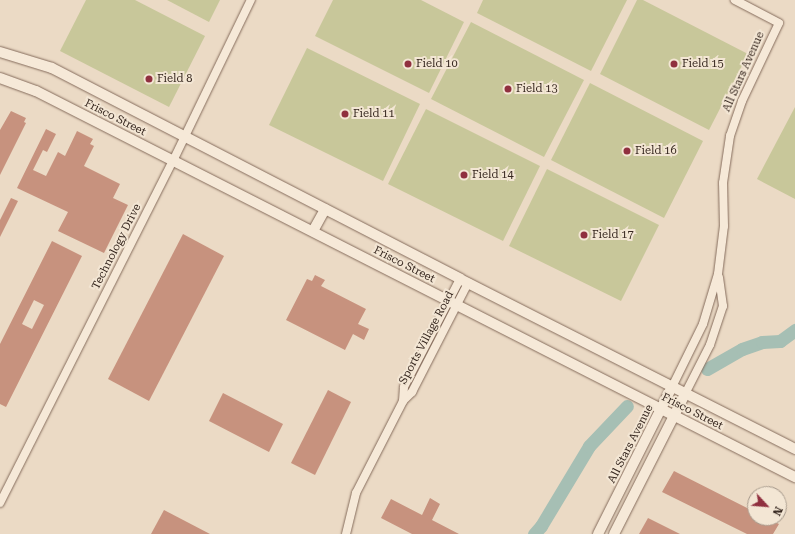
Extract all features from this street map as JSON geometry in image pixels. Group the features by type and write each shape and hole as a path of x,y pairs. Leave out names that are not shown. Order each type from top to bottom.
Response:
{"street":[{"name":"Technology Drive","path":"0,503 173,161 251,0"},
{"name":"All Stars Avenue","path":"598,534 662,410 703,324 718,274 724,226 722,183 730,136 742,101 779,23 735,0"},
{"name":"Frisco Street","path":"0,52 52,68 184,138 672,388 795,449"},
{"name":"Frisco Street","path":"0,78 36,91 795,477"},
{"path":"313,231 325,209"},
{"name":"All Stars Avenue","path":"614,534 675,417 710,345 724,306 718,274"},
{"name":"Sports Village Road","path":"346,534 356,493 403,402 404,387 453,303 464,281"}],"green space":[{"name":"Field 8","path":"86,0 135,0 205,36 169,107 60,51"},
{"path":"167,0 220,0 209,22"},
{"name":"Field 10","path":"333,0 421,0 464,22 429,93 315,36"},
{"path":"483,0 627,0 591,71 477,13"},
{"name":"Field 15","path":"637,0 643,0 748,54 709,130 600,74"},
{"name":"Field 13","path":"471,22 584,80 544,157 431,99"},
{"name":"Field 11","path":"307,48 420,104 383,181 269,125"},
{"name":"Field 16","path":"590,83 703,141 664,218 551,160"},
{"path":"795,107 795,199 757,179"},
{"name":"Field 14","path":"426,109 540,166 503,241 388,184"},
{"name":"Field 17","path":"547,169 659,225 621,301 509,246"}],"building":[{"path":"11,111 26,118 24,122 26,123 0,175 0,130"},
{"path":"46,129 56,134 47,152 43,150 33,170 46,176 58,152 65,156 77,131 93,139 90,144 94,146 84,166 120,184 113,198 128,205 104,253 58,231 68,212 17,188"},
{"path":"11,198 18,201 0,237 0,220"},
{"path":"183,234 224,256 149,401 108,379"},
{"path":"52,241 82,256 6,407 0,404 0,344","holes":["34,300 44,305 32,329 22,324"]},
{"path":"315,275 325,280 321,286 366,309 358,324 369,329 364,340 353,334 345,350 286,320 307,279 312,281"},
{"path":"328,390 351,402 315,475 291,463"},
{"path":"223,393 283,424 269,452 209,421"},
{"path":"674,471 747,508 747,526 778,526 773,534 747,534 662,492"},
{"path":"430,498 440,504 432,520 459,534 412,534 381,518 391,499 422,515"},
{"path":"164,510 210,534 151,534"},
{"path":"648,518 680,534 639,534"}],"waterway":[{"path":"707,369 742,349 762,342 780,341 795,330"},
{"path":"534,534 541,526 589,446 627,406"}],"place":[{"name":"Field 10","path":"408,64"},
{"name":"Field 15","path":"674,64"},
{"name":"Field 8","path":"149,79"},
{"name":"Field 13","path":"508,89"},
{"name":"Field 11","path":"345,114"},
{"name":"Field 16","path":"627,151"},
{"name":"Field 14","path":"464,175"},
{"name":"Field 17","path":"584,235"}]}
